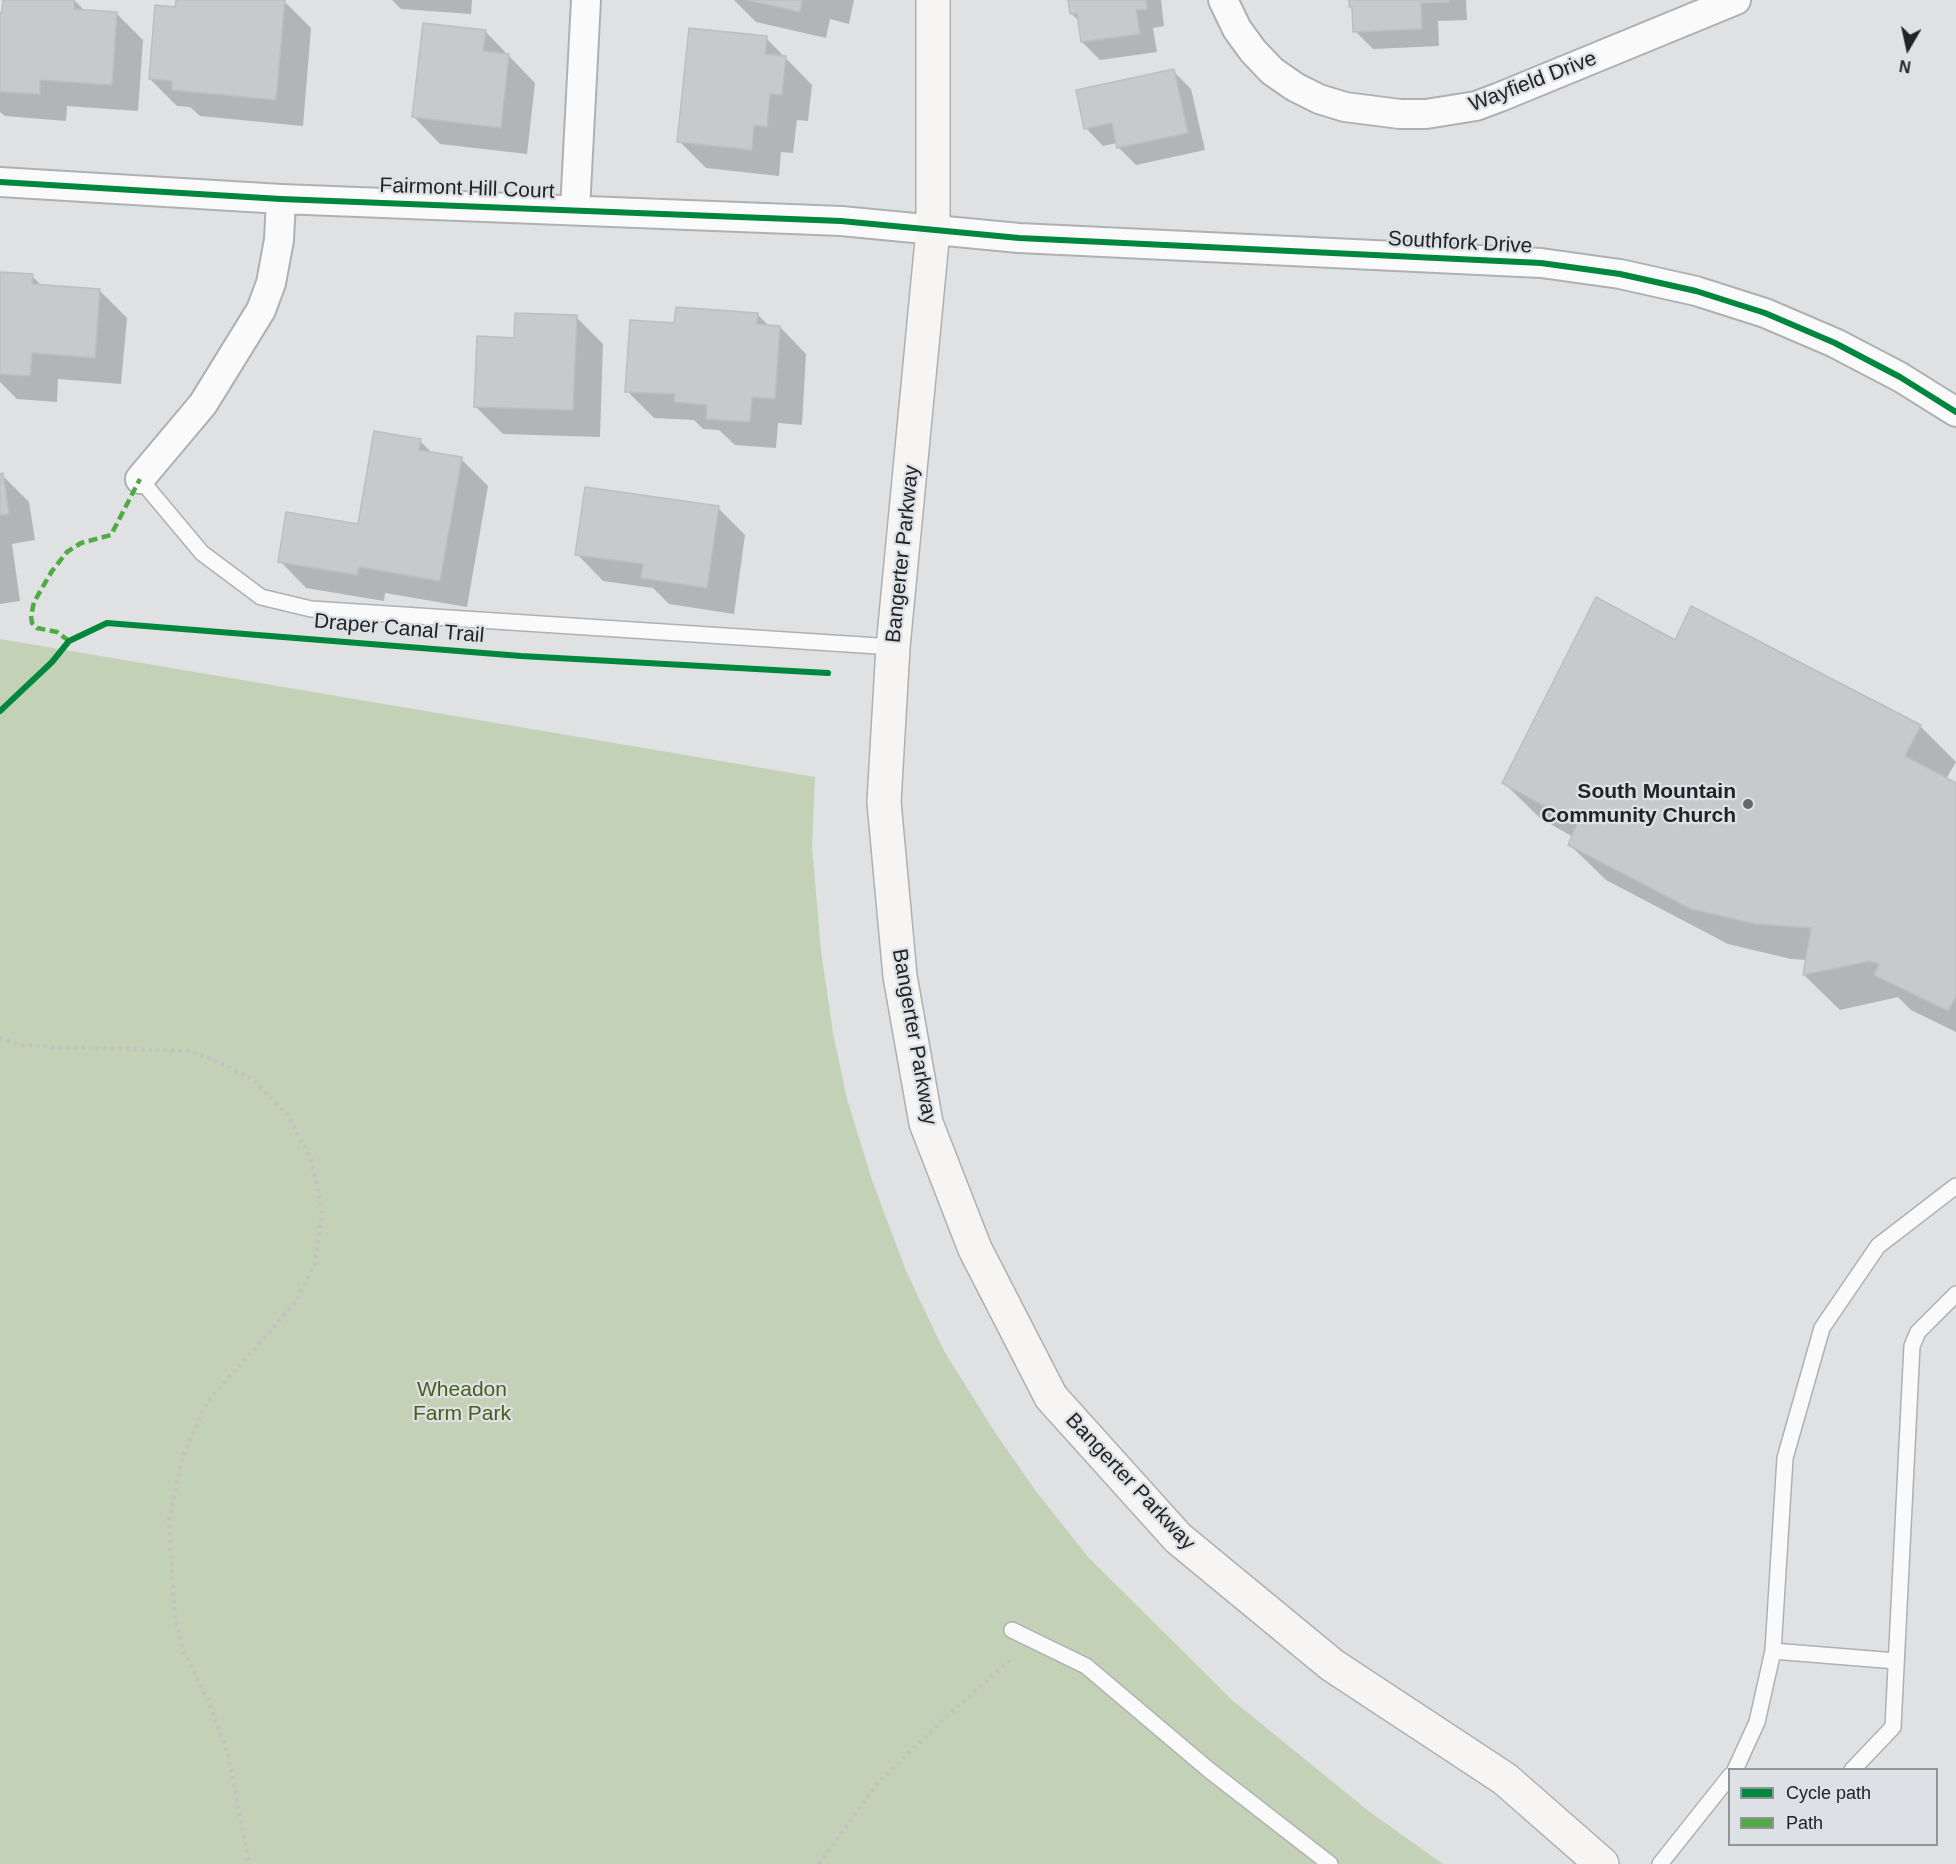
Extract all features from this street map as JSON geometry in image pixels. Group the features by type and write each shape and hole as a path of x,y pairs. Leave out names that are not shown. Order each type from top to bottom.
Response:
{"main road":[{"name":"Bangerter Parkway","path":"933,0 933,230 894,647 884,802 900,976 926,1123 975,1249 1051,1397 1178,1538 1332,1665 1504,1779 1602,1864"}],"street":[{"path":"575,210 586,0"},
{"name":"Wayfield Drive","path":"1223,0 1237,28 1253,51 1272,71 1294,87 1319,99 1346,107 1391,113 1426,114 1476,106 1500,98 1736,0"},
{"name":"Fairmont Hill Court","path":"0,182 281,198 841,221 933,230"},
{"path":"140,479 203,404 261,310 271,283 279,240 281,198"},
{"name":"Southfork Drive","path":"933,230 1019,238 1541,263 1620,274 1696,291 1765,313 1835,343 1900,377 1956,412"}],"lane":[{"path":"140,479 202,553 261,597 311,609 894,647"},
{"path":"1736,1768 1757,1722 1773,1651 1785,1458 1822,1328 1878,1246 1956,1186"},
{"path":"1854,1768 1893,1727 1912,1346 1918,1332 1956,1294"},
{"path":"1012,1630 1086,1666 1209,1770 1330,1864"},
{"path":"1773,1651 1896,1661"},
{"path":"1659,1864 1728,1778"}],"path":[{"path":"0,1038 21,1045 191,1051 254,1080 287,1114 311,1159 322,1212 315,1263 296,1302 207,1401 182,1458 168,1521 175,1618 183,1650 208,1700 228,1754 249,1864"},
{"path":"819,1864 877,1784 944,1719 1010,1661 1019,1665"}],"green space":[{"name":"Wheadon Farm Park","path":"0,639 815,777 812,847 821,951 833,1033 847,1099 873,1183 906,1271 944,1351 996,1434 1035,1490 1088,1557 1232,1700 1371,1813 1443,1864 0,1864"}],"building":[{"path":"3,0 74,0 74,9 117,12 112,85 40,80 40,94 0,92 0,12 2,13"},
{"path":"176,0 285,0 276,100 172,90 172,81 149,79 155,5 175,7"},
{"path":"748,0 802,0 800,12"},
{"path":"1068,0 1146,0 1147,9 1136,10 1140,34 1081,42 1077,13 1070,14"},
{"path":"1349,0 1449,0 1449,2 1421,3 1422,29 1353,32 1352,7 1349,7"},
{"path":"423,23 486,30 483,51 509,54 501,128 412,117"},
{"path":"689,28 767,36 765,54 786,56 782,95 770,94 767,127 754,125 752,150 677,142"},
{"path":"1174,69 1188,133 1117,148 1112,123 1084,129 1076,90"},
{"path":"0,272 33,274 32,284 100,289 95,358 32,353 30,376 0,374"},
{"path":"676,307 758,313 757,324 780,326 775,399 752,397 750,422 706,419 707,405 674,402 675,394 625,392 630,320 674,323"},
{"path":"515,313 577,315 573,410 474,407 477,336 514,338"},
{"path":"374,431 421,439 419,450 462,457 440,581 359,567 357,575 278,562 286,512 358,524"},
{"path":"3,473 9,514 0,515 0,474"},
{"path":"585,487 719,506 707,588 641,578 643,564 575,555"},
{"name":"South Mountain Community Church","path":"1596,597 1675,640 1691,606 1921,725 1905,756 1956,783 1956,996 1948,1011 1874,975 1879,964 1870,961 1803,975 1811,928 1755,924 1691,909 1568,845 1577,824 1502,783"}],"marked path":[{"path":"69,641 57,632 37,628 32,623 34,602 52,571 67,552 81,543 111,535 140,479"}],"cycle path":[{"path":"0,182 281,199 841,221 1019,238 1541,263 1620,274 1696,291 1765,313 1835,343 1900,377 1956,412"},
{"name":"Draper Canal Trail","path":"0,711 52,662 69,641 107,623 521,656 828,673"}],"place":[{"name":"South Mountain Community Church","path":"1748,804"}]}
